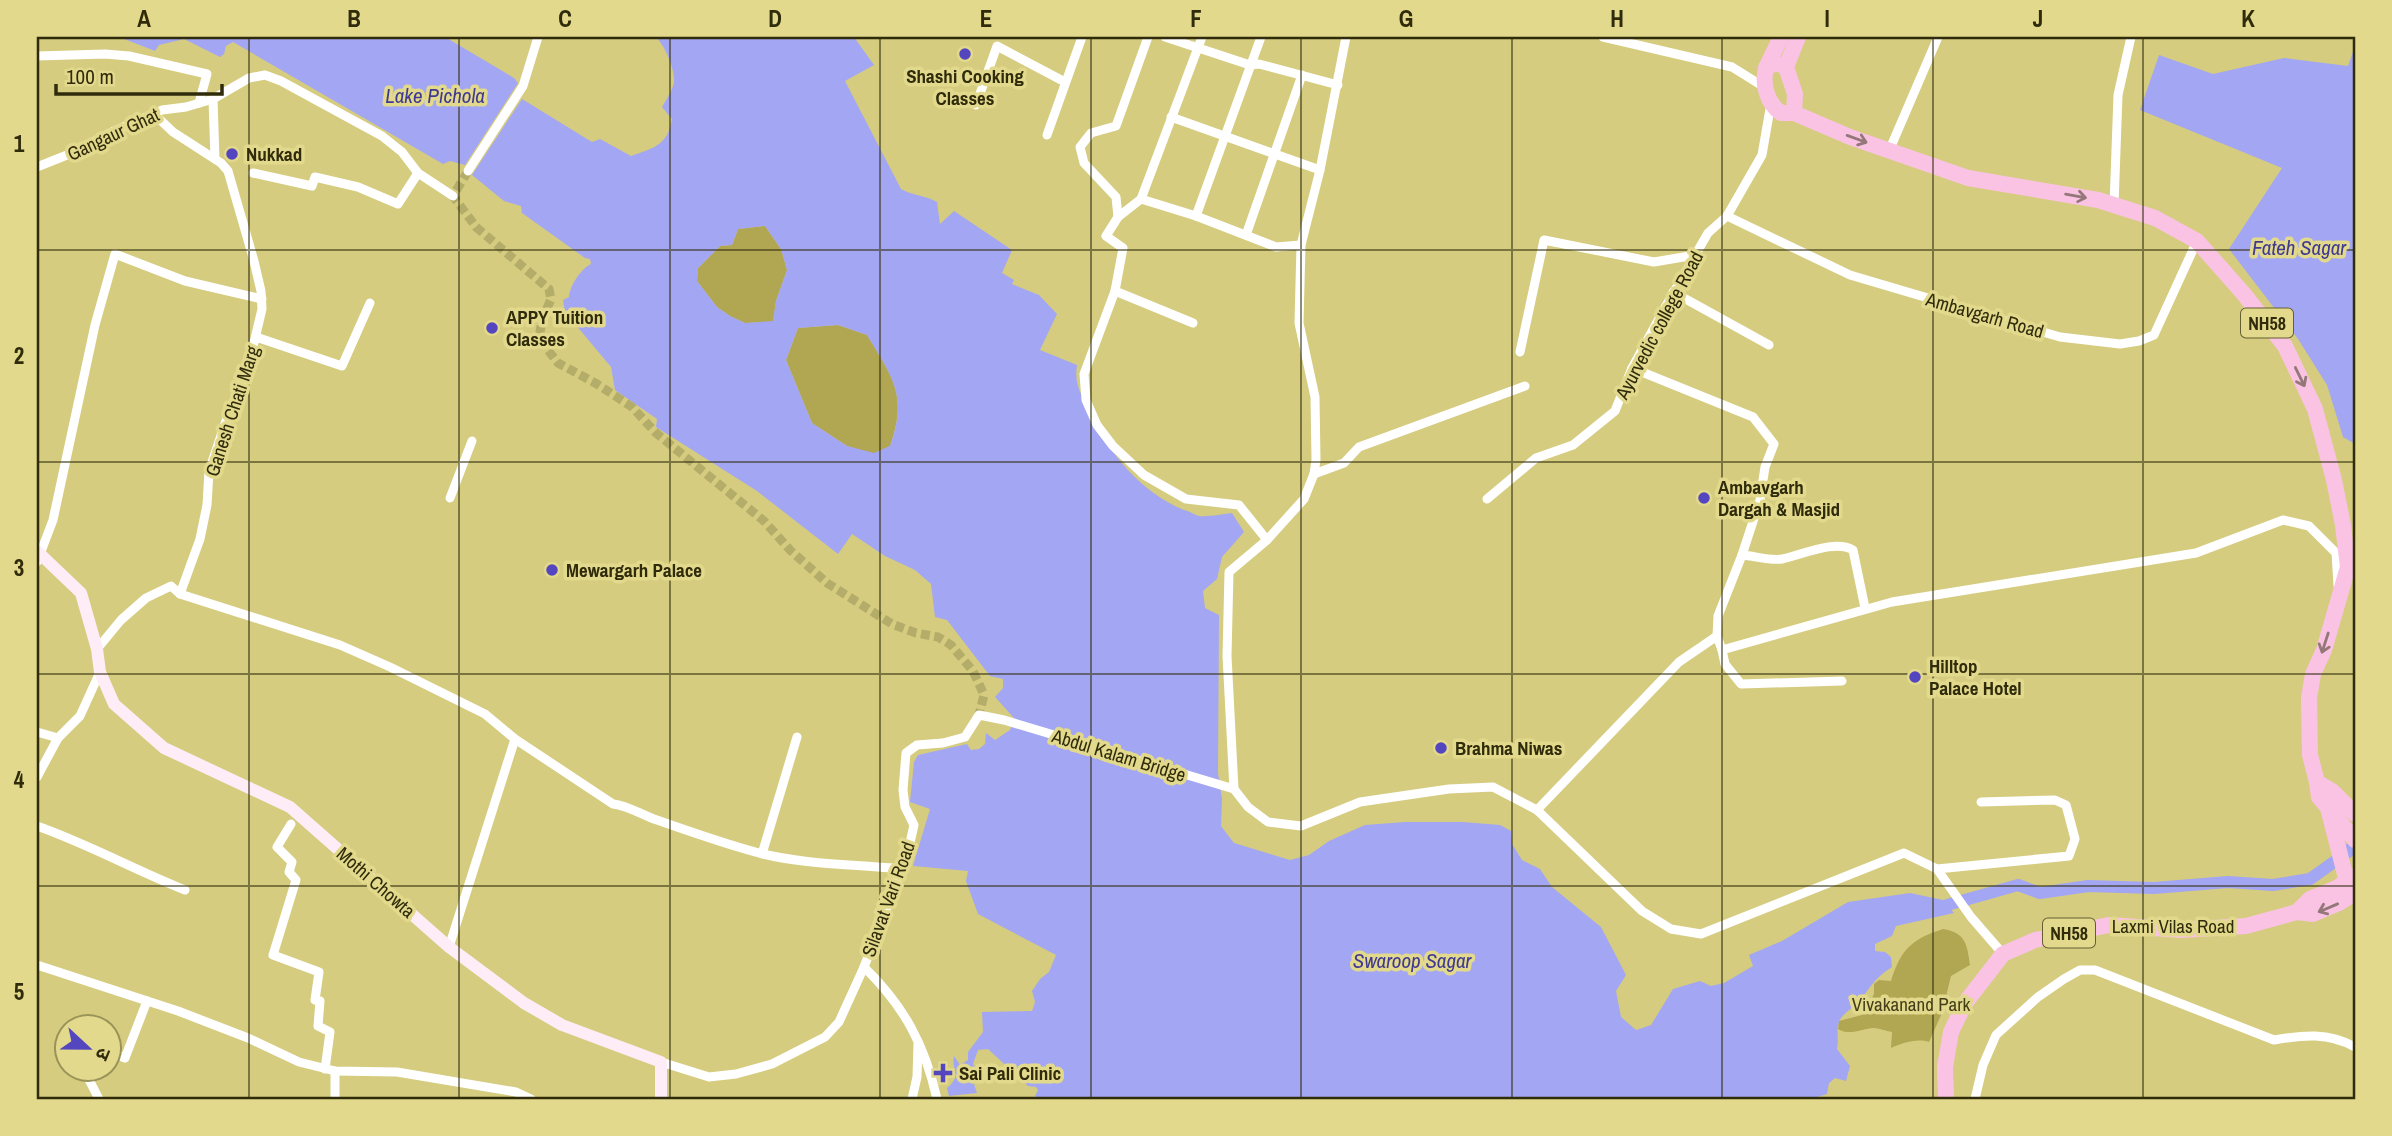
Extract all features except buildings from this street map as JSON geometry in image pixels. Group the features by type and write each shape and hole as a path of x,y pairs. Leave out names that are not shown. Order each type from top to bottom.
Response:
{"highway":[{"path":"1771,103 1764,87 1766,68 1781,37"},
{"path":"1794,113 1795,94 1786,67 1798,37"},
{"path":"1766,68 1776,63 1786,67"},
{"name":"NH58","path":"1771,103 1781,113 1794,113 1968,178 2098,200 2155,218 2197,241 2285,345 2315,410 2343,525 2348,567 2324,650 2313,674 2309,698 2310,755 2319,797 2328,808 2350,820"},
{"name":"NH58","path":"2317,782 2332,790 2350,820 2355,839"},
{"path":"2328,808 2351,880"},
{"name":"Laxmi Vilas Road","path":"1946,1099 1945,1067 1951,1032 1965,1003 2003,954 2035,940 2109,925 2182,930 2246,926 2297,912 2310,899 2351,880"}],"main road":[{"name":"Mothi Chowta","path":"38,555 81,593 97,649 100,673 114,704 164,748 289,807 449,947 524,1003 562,1025 661,1062"},
{"path":"661,1062 661,1099"}],"street":[{"path":"468,171 525,80 538,37"},
{"path":"1047,135 1082,37"},
{"path":"1118,217 1116,197 1084,163 1080,148 1091,133 1116,126 1148,37"},
{"path":"1165,37 1200,41 1250,65 1259,64 1338,85"},
{"path":"1195,216 1261,37"},
{"path":"1346,37 1320,170 1301,245 1299,323 1315,397 1314,474 1304,499 1267,540 1229,572 1227,656 1234,789 1248,807 1268,822 1301,826 1360,802 1448,789 1493,787 1537,810 1642,911 1671,929 1701,934 1904,853 1937,869 1971,917 2003,954"},
{"path":"1603,37 1732,67 1764,87"},
{"path":"1662,49 1666,37"},
{"path":"1889,150 1938,37"},
{"path":"2114,205 2118,95 2131,37"},
{"path":"1200,41 1141,199 1118,217 1106,236 1123,248 1115,291 1084,374 1086,400 1097,425 1113,446 1143,475 1185,499 1239,505 1267,540"},
{"path":"976,105 997,46 1065,82"},
{"path":"37,56 129,56 206,74 199,103"},
{"name":"Gangaur Ghat","path":"37,167 154,114 213,99 249,78 265,75 382,136 402,152 418,173 453,196"},
{"path":"1246,235 1302,75"},
{"path":"213,99 218,161"},
{"name":"Ayurvedic college Road","path":"1487,499 1536,458 1573,445 1615,411 1632,368 1673,292 1708,233 1727,216 1762,155 1771,103"},
{"path":"154,114 173,132 218,161"},
{"path":"1171,117 1320,170"},
{"name":"Ganesh Chati Marg","path":"180,594 201,539 207,505 208,471 248,368 262,299 233,183 228,171 218,161"},
{"path":"253,173 312,186 315,177 358,187 398,204 418,173"},
{"path":"1141,199 1276,247 1301,245"},
{"name":"Ambavgarh Road","path":"1727,216 1850,275 2060,337 2120,344 2154,335 2197,241"},
{"path":"1520,352 1544,240 1654,262 1695,256"},
{"path":"38,555 53,520 95,325 115,254 185,281 262,299"},
{"path":"1115,291 1193,323"},
{"path":"1673,292 1769,345"},
{"path":"256,337 342,366 370,303"},
{"path":"1632,368 1754,417 1774,444 1765,467 1760,500 1718,616 1717,636 1725,664 1741,684 1842,681"},
{"path":"1314,474 1345,463 1359,447 1525,386"},
{"path":"450,498 472,440"},
{"path":"1722,650 1892,602 2196,553 2283,520 2309,526 2336,553 2339,598"},
{"path":"1742,555 1779,560 1846,545 1853,550 1865,608"},
{"path":"97,649 121,620 146,598 171,586 180,594 340,645 485,714 515,739 613,804 628,806 692,833 762,854 903,869"},
{"path":"1537,810 1679,662 1717,636"},
{"path":"37,777 58,738 80,716 100,673"},
{"name":"Abdul Kalam Bridge","path":"979,715 1004,720 1234,789"},
{"name":"Silavat Vari Road","path":"661,1062 709,1077 736,1073 772,1064 825,1037 839,1022 903,869 914,825 905,807 903,790 906,753 917,745 943,743 965,737 979,715"},
{"path":"37,732 58,738"},
{"path":"762,854 797,737"},
{"path":"449,947 515,739"},
{"path":"1937,869 2069,856 2075,839 2066,805 2055,800 1981,802"},
{"path":"291,824 277,847 292,862 289,872 296,880 273,955 319,972 315,1000 320,1001 318,1026 330,1032 330,1070 335,1099"},
{"path":"37,825 78,840 185,890"},
{"path":"37,965 248,1038 299,1062 330,1070 397,1072 516,1092 531,1099"},
{"path":"864,967 905,1015 919,1039 937,1099"},
{"path":"1975,1099 1983,1065 1996,1035 2038,997 2080,970 2095,970 2274,1040 2322,1035 2355,1047"},
{"path":"122,1057 125,1058 147,1001"},
{"path":"912,1099 917,1077 919,1039"}],"green space":[{"path":"765,226 781,249 787,270 776,301 773,322 745,323 717,307 697,281 698,268 720,246 732,245 738,229"},
{"path":"838,325 867,335 895,388 898,414 890,446 874,454 847,446 812,423 786,360 798,328"},
{"name":"Vivakanand Park","path":"1943,929 1956,933 1964,941 1970,965 1951,976 1942,1013 1929,1042 1915,1041 1891,1048 1892,1032 1873,1028 1851,1032 1838,1029 1839,1021 1862,1015 1874,994 1874,984 1879,980 1891,981 1899,961 1909,947 1923,937"}],"water":[{"name":"Lake Pichola","path":"119,37 445,37 518,83 465,165 450,161 443,164 233,42 226,46 220,57 184,39 159,45 155,51"},
{"name":"Swaroop Sagar","path":"656,37 854,37 874,65 845,81 901,189 937,202 940,224 954,211 1012,250 1002,273 1014,280 1012,284 1039,295 1057,314 1040,350 1077,365 1079,389 1097,427 1116,456 1140,482 1168,502 1197,515 1232,513 1244,532 1222,557 1217,579 1203,591 1205,608 1219,615 1218,773 1222,799 1221,826 1234,843 1290,860 1309,855 1329,841 1365,825 1463,822 1500,825 1511,831 1512,844 1522,860 1540,869 1552,887 1601,927 1626,975 1616,991 1621,1017 1636,1030 1651,1025 1673,989 1700,981 1711,986 1724,983 1753,966 1749,955 1782,941 1848,902 1910,893 1943,900 1954,913 1896,926 1892,936 1875,944 1875,951 1885,952 1891,957 1892,967 1875,981 1839,1022 1837,1049 1850,1066 1846,1081 1835,1078 1829,1083 1827,1094 1811,1099 1039,1099 1035,1096 1038,1090 1036,1087 1028,1086 988,1049 978,1050 973,1064 980,1074 972,1078 977,1093 949,1096 947,1088 955,1076 954,1056 960,1065 968,1060 968,1052 983,1032 982,1012 1032,1011 1035,1002 1032,991 1049,972 1056,955 978,914 966,881 968,871 913,866 930,809 910,802 914,762 918,755 967,744 971,750 979,749 985,744 986,733 995,740 1010,730 1014,718 995,697 1003,688 1003,679 990,676 947,620 935,617 931,584 915,570 885,556 852,534 838,554 757,491 656,427 657,419 615,390 611,367 565,312 563,300 569,297 571,287 580,273 591,264 590,259 522,213 521,206 504,201 472,175 522,99 592,142 600,139 631,156 659,144 667,135 672,119 662,107 671,91 674,75 666,51","holes":["765,226 781,249 787,270 776,301 773,321 745,323 717,307 697,281 698,268 720,246 732,245 738,229","838,325 867,335 895,388 898,414 890,446 874,453 847,446 812,423 786,360 798,328"]},
{"name":"Fateh Sagar","path":"2355,46 2355,444 2343,437 2327,385 2298,339 2229,249 2282,168 2140,110 2159,55 2213,74 2284,58 2348,66"}],"waterway":[{"path":"1947,905 2018,885 2040,893 2088,886 2154,888 2228,882 2273,885 2310,879 2348,852 2355,843"}],"tunnel":[{"path":"468,171 453,196 476,227 549,289 551,299 540,332 544,345 558,363 632,407 656,433 764,521 791,551 827,583 892,624 916,633 938,637 951,645 973,671 984,695 979,715"}],"place":[{"name":"Shashi Cooking Classes","path":"965,54"},
{"name":"Nukkad","path":"232,154"},
{"name":"APPY Tuition Classes","path":"492,328"},
{"name":"Ambavgarh Dargah & Masjid","path":"1704,498"},
{"name":"Mewargarh Palace","path":"552,570"},
{"name":"Hilltop Palace Hotel","path":"1915,677"},
{"name":"Brahma Niwas","path":"1441,748"},
{"name":"Sai Pali Clinic","path":"943,1073"}]}
